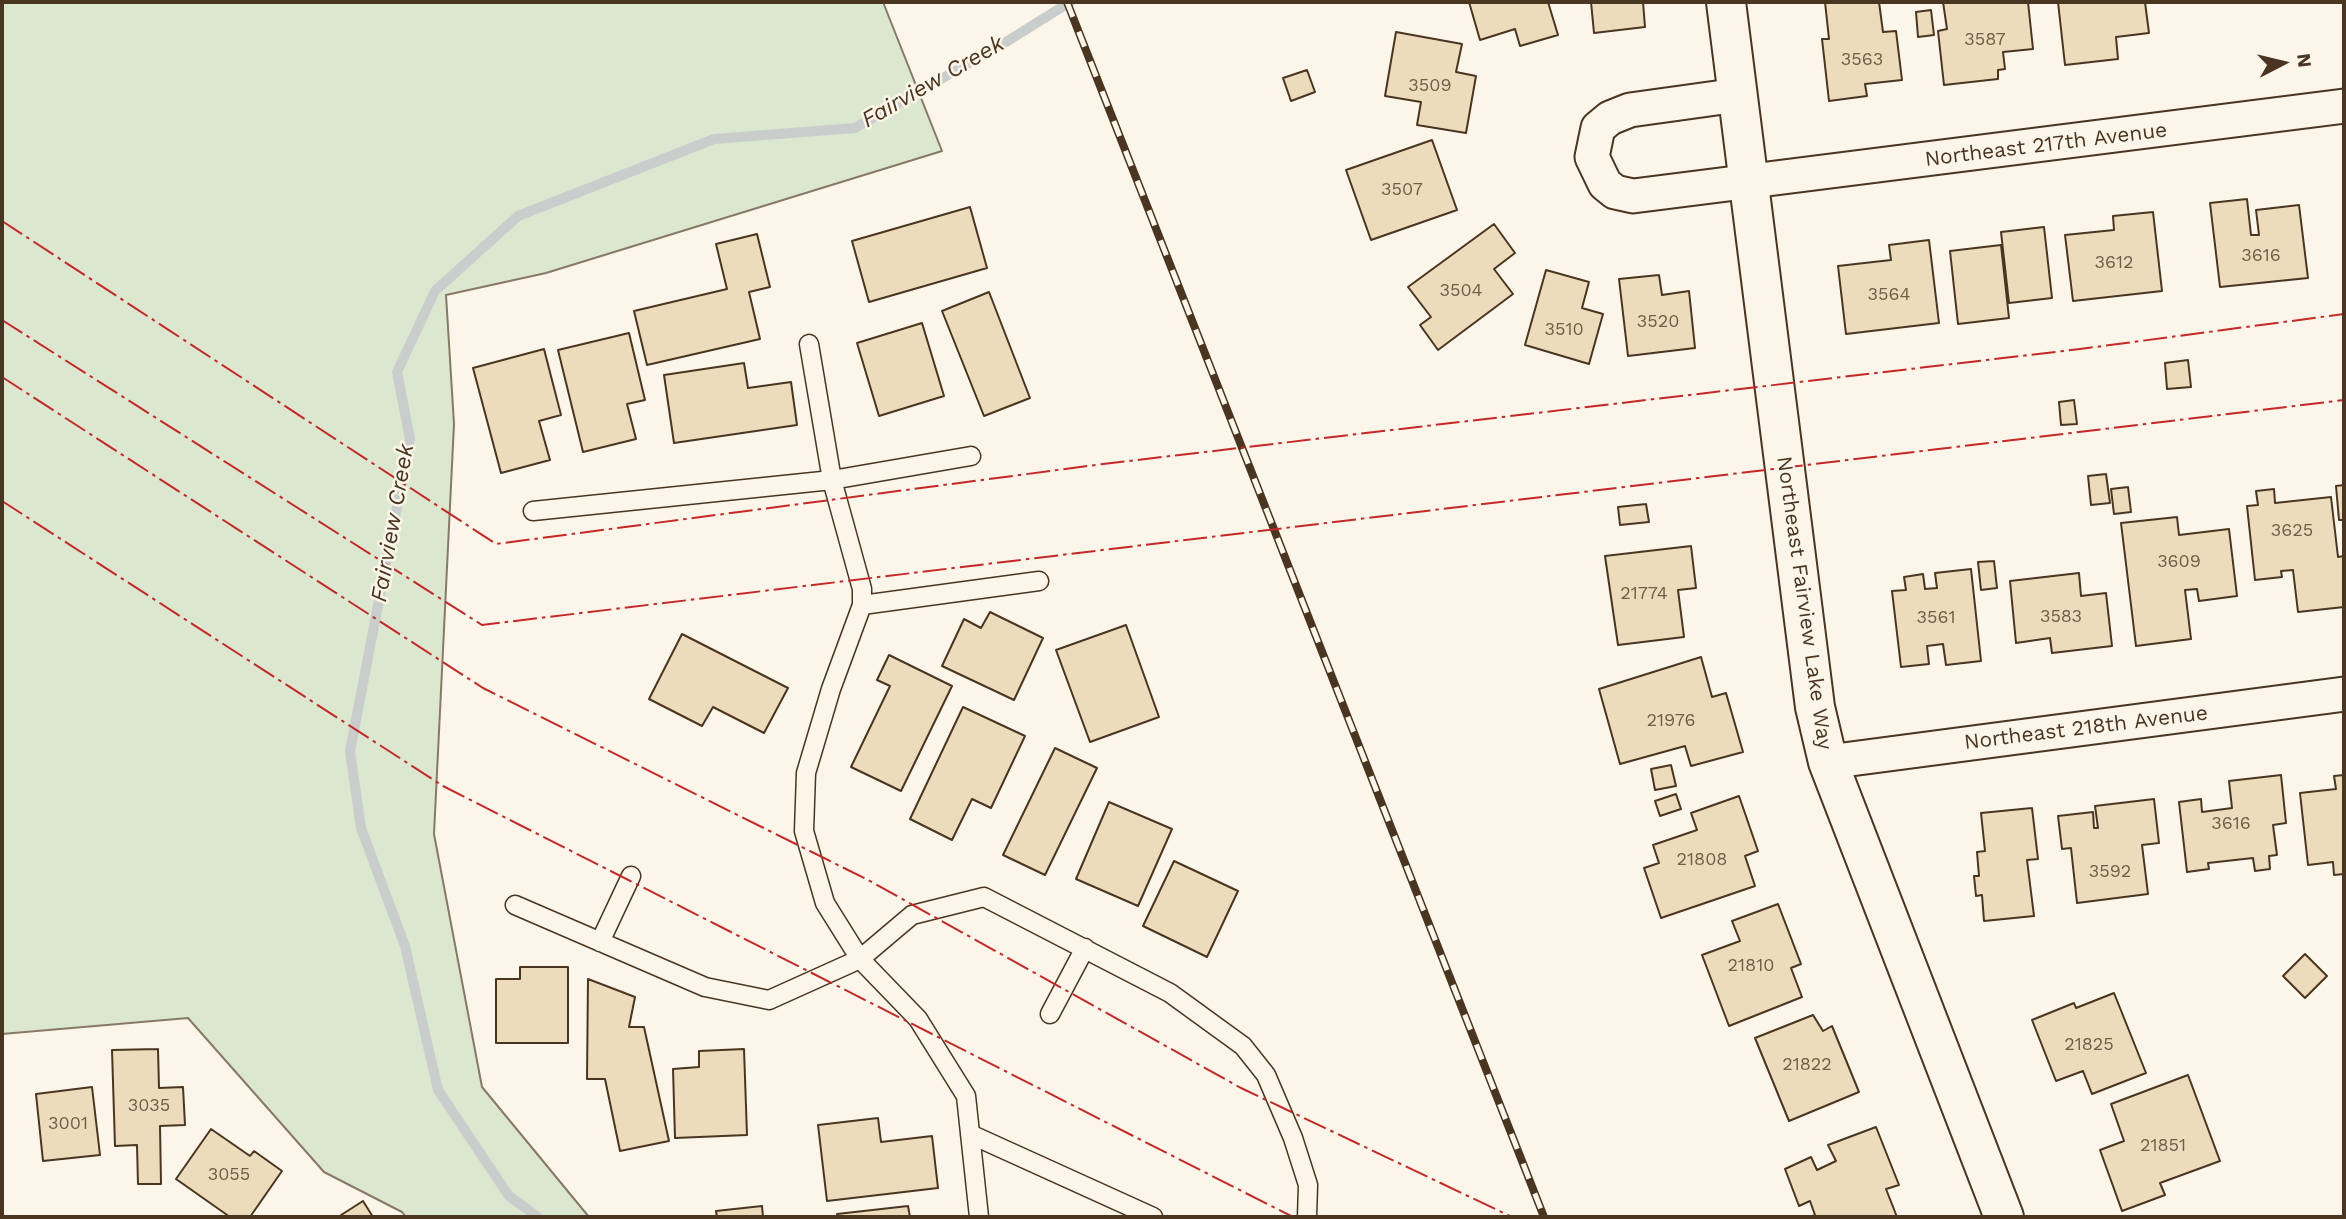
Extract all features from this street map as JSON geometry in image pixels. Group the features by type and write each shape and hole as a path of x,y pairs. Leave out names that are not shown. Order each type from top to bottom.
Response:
{"street":[{"name":"Northeast Fairview Lake Way","path":"1726,2 1815,707 1828,762 2004,1217"},
{"name":"Northeast 217th Avenue","path":"1738,95 1630,110 1598,128 1592,157 1605,184 1615,192 1633,196 2344,106"},
{"name":"Northeast 218th Avenue","path":"1828,762 2344,694"}],"lane":[{"path":"809,344 832,480 862,590 862,605 831,689 806,773 804,831 825,902 860,960 918,1019 966,1097 979,1217"},
{"path":"533,511 832,480 971,456"},
{"path":"862,605 1040,581"},
{"path":"600,942 631,876"},
{"path":"515,905 705,987 769,1000 860,960 912,915 984,897 1170,993 1243,1046 1266,1075 1293,1138 1308,1185 1307,1217"},
{"path":"1050,1014 1085,948"},
{"path":"970,1134 1153,1217"}],"green space":[{"path":"2,2 883,2 942,151 546,273 446,295 454,424 434,834 482,1087 589,1217 406,1217 402,1212 324,1172 188,1018 2,1034"}],"building":[{"path":"1469,2 1548,2 1558,35 1520,46 1515,29 1480,40"},
{"path":"1591,2 1643,2 1645,27 1594,33"},
{"path":"1825,2 1879,2 1883,32 1896,31 1902,80 1865,84 1867,96 1829,101 1822,39 1829,39"},
{"path":"1943,2 2028,2 2033,49 2003,52 2005,69 1998,70 1998,79 1944,85 1938,31 1947,29"},
{"path":"2058,2 2145,2 2149,33 2116,37 2118,59 2065,65"},
{"path":"1931,10 1934,35 1918,37 1916,12"},
{"path":"1396,32 1462,44 1456,72 1476,76 1466,133 1417,125 1421,102 1385,96"},
{"path":"1307,70 1315,92 1291,101 1283,78"},
{"path":"1432,140 1457,210 1371,240 1346,170"},
{"path":"2247,199 2251,235 2259,235 2256,210 2299,205 2308,278 2220,287 2210,203"},
{"path":"970,207 987,268 869,302 852,241"},
{"path":"2153,212 2162,291 2073,301 2065,235 2114,230 2113,216"},
{"path":"1494,224 1515,253 1494,269 1513,294 1438,350 1420,325 1431,317 1408,287"},
{"path":"2044,227 2052,298 2009,303 2001,232"},
{"path":"757,234 770,287 749,292 760,339 647,365 634,311 727,289 716,244"},
{"path":"1929,240 1939,323 1846,334 1838,266 1891,260 1889,245"},
{"path":"2001,245 2009,318 1958,324 1950,251"},
{"path":"1546,270 1589,282 1582,308 1603,314 1589,364 1525,345"},
{"path":"1659,275 1662,295 1689,291 1695,348 1628,356 1619,279"},
{"path":"989,292 1030,398 984,416 942,311"},
{"path":"922,323 944,396 879,416 857,343"},
{"path":"629,333 645,400 627,404 636,439 583,452 558,350"},
{"path":"544,349 561,415 539,421 550,460 501,473 473,368"},
{"path":"2188,360 2191,387 2167,389 2165,363"},
{"path":"744,363 748,388 791,382 797,425 674,443 664,375"},
{"path":"2074,400 2077,424 2061,425 2059,402"},
{"path":"2106,474 2110,503 2091,505 2088,476"},
{"path":"2344,485 2344,520 2339,520 2336,486"},
{"path":"2128,487 2131,512 2114,514 2111,489"},
{"path":"2274,489 2275,503 2331,497 2338,557 2344,556 2344,607 2298,612 2293,570 2281,571 2282,577 2255,580 2247,506 2258,505 2256,491"},
{"path":"1646,504 1649,522 1620,525 1618,507"},
{"path":"2177,517 2179,535 2229,529 2237,596 2199,601 2197,589 2185,590 2191,639 2136,646 2121,523"},
{"path":"1691,546 1696,588 1678,590 1684,637 1618,645 1605,556"},
{"path":"1994,561 1997,588 1981,590 1978,562"},
{"path":"1971,569 1981,661 1946,665 1943,644 1927,646 1929,664 1901,667 1892,591 1906,590 1904,577 1923,574 1925,589 1937,588 1935,573"},
{"path":"2079,573 2081,596 2106,593 2112,646 2052,653 2050,638 2016,643 2010,581"},
{"path":"990,612 1043,638 1014,700 942,666 964,619 981,628"},
{"path":"1126,625 1159,717 1090,742 1056,650"},
{"path":"682,634 788,688 764,733 713,707 702,726 649,699"},
{"path":"889,655 952,686 901,791 851,767 890,686 877,680"},
{"path":"1701,657 1712,697 1726,693 1743,752 1691,766 1685,746 1620,764 1599,689"},
{"path":"963,707 1025,736 991,808 972,799 952,840 910,819"},
{"path":"1055,748 1097,768 1045,875 1003,855"},
{"path":"1671,765 1676,786 1655,790 1651,769"},
{"path":"2281,775 2286,823 2273,825 2277,855 2269,856 2270,869 2255,871 2253,858 2208,863 2209,869 2187,872 2179,802 2201,799 2202,812 2232,808 2229,781"},
{"path":"2344,775 2344,874 2334,875 2333,862 2308,865 2300,793 2336,789 2334,776"},
{"path":"1676,794 1681,809 1660,816 1655,801"},
{"path":"1739,796 1758,851 1745,856 1755,886 1661,918 1644,868 1659,863 1653,845 1697,830 1691,813"},
{"path":"2154,799 2159,843 2142,845 2148,894 2077,903 2071,848 2062,849 2058,816 2093,812 2094,828 2098,828 2095,806"},
{"path":"1109,802 1172,829 1138,906 1076,879"},
{"path":"2032,808 2038,859 2027,860 2034,916 1984,921 1982,895 1976,896 1974,876 1979,876 1977,852 1985,851 1981,813"},
{"path":"1174,861 1238,891 1207,957 1143,926"},
{"path":"1778,904 1801,964 1791,968 1802,997 1729,1026 1702,955 1740,941 1732,921"},
{"path":"2305,954 2327,976 2305,998 2283,976"},
{"path":"520,967 568,967 568,1043 496,1043 496,979 520,979"},
{"path":"588,979 635,997 629,1027 644,1027 669,1141 620,1151 605,1079 587,1079"},
{"path":"2114,993 2146,1073 2092,1094 2083,1071 2056,1081 2032,1020 2074,1003 2076,1008"},
{"path":"1813,1015 1823,1031 1832,1026 1859,1092 1789,1121 1755,1038"},
{"path":"158,1049 159,1088 183,1087 185,1125 160,1126 161,1184 138,1184 137,1145 115,1146 112,1050"},
{"path":"744,1049 747,1135 675,1138 673,1069 699,1067 699,1051"},
{"path":"2188,1075 2220,1161 2160,1183 2165,1195 2122,1211 2100,1150 2124,1141 2111,1104"},
{"path":"92,1087 100,1155 43,1161 36,1094"},
{"path":"878,1118 881,1142 932,1136 938,1188 827,1201 818,1125"},
{"path":"1876,1127 1899,1185 1886,1189 1897,1217 1809,1217 1815,1215 1810,1201 1799,1206 1785,1169 1811,1157 1817,1170 1836,1161 1828,1145"},
{"path":"211,1129 250,1156 254,1151 282,1171 250,1217 230,1217 176,1179"},
{"path":"363,1201 373,1217 338,1217"},
{"path":"762,1206 763,1217 717,1217 716,1211"},
{"path":"908,1206 910,1217 838,1217 837,1214"}],"waterway":[{"name":"Fairview Creek","path":"538,1217 509,1196 438,1090 405,946 361,828 350,751 410,439 397,372 435,291 518,216 714,139 855,128 1006,42 1070,2"}],"railway":[{"path":"1067,2 1544,1217"}],"power":[{"path":"2,221 496,544 1103,464 2080,349 2344,314"},
{"path":"2,320 482,625 2344,400"},
{"path":"2,377 483,688 870,881 1241,1088 1512,1217"},
{"path":"2,501 443,786 1293,1217"}]}
